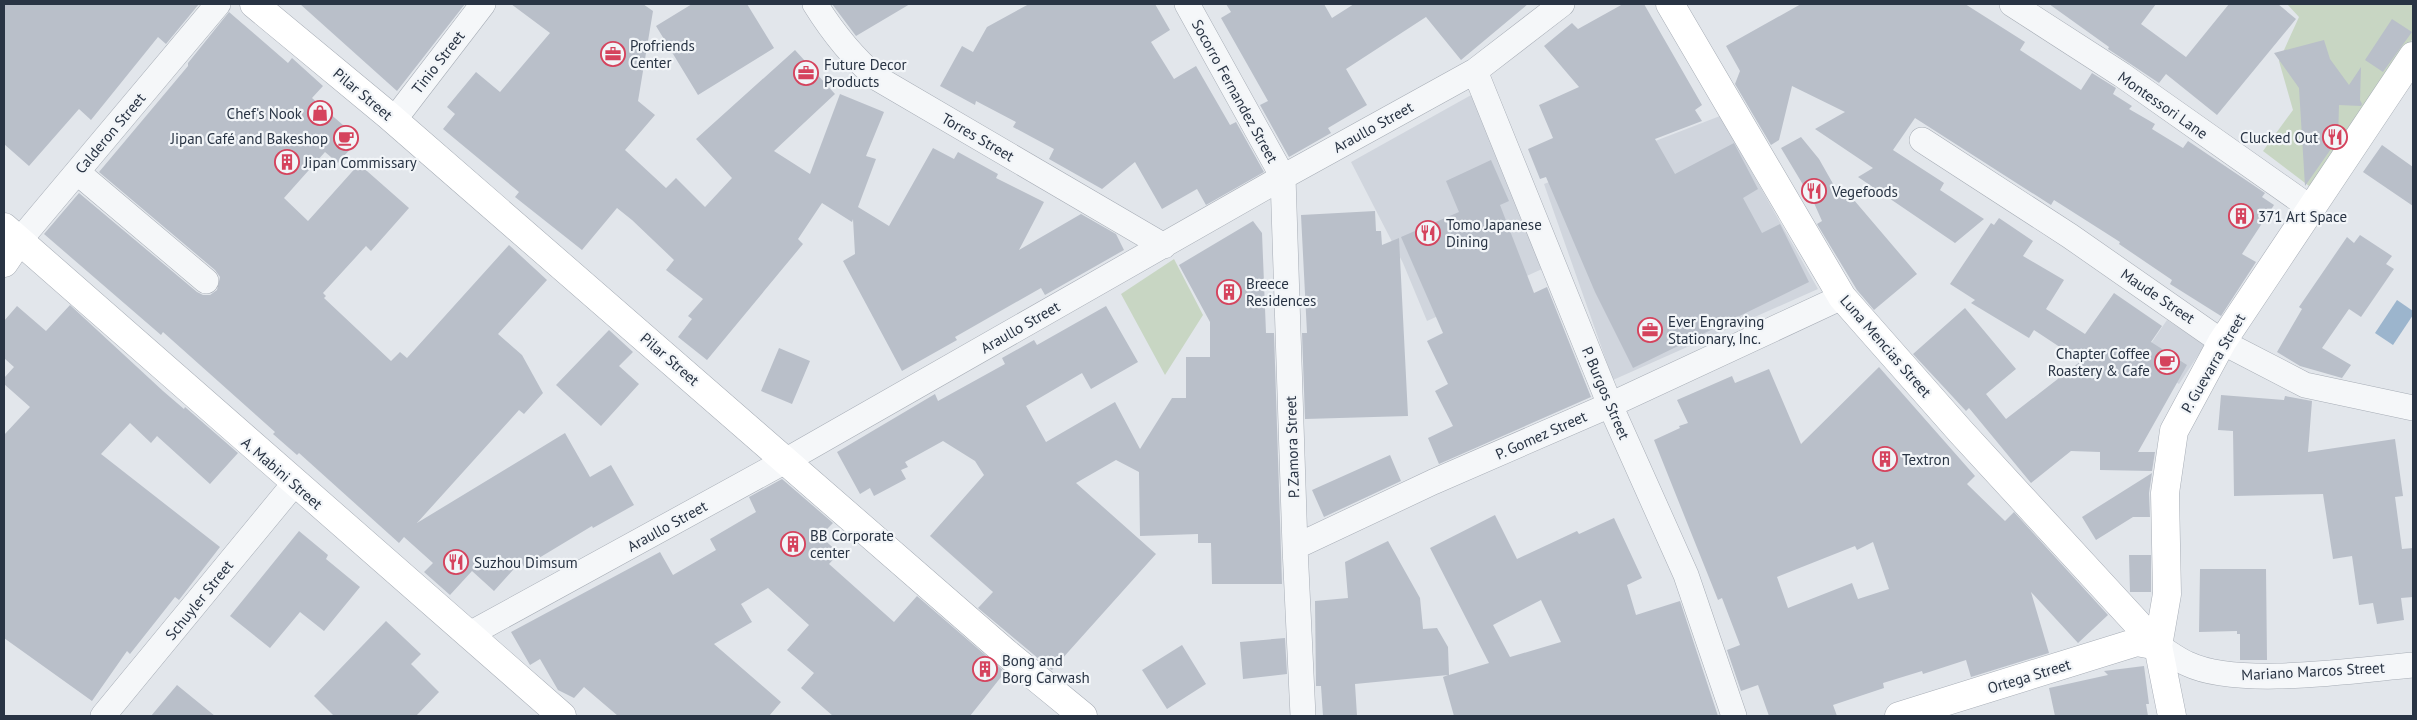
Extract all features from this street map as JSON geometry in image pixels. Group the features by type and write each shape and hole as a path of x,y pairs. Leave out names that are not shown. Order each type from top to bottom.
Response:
{"street":[{"name":"Calderon Street","path":"4,263 12,234 77,172 218,4"},
{"name":"Pilar Street","path":"254,4 394,120 787,460 1005,652 1083,716"},
{"name":"Tinio Street","path":"394,120 483,4"},
{"name":"Torres Street","path":"815,4 833,33 856,60 877,78 1164,246"},
{"name":"Socorro Fernandez Street","path":"1187,4 1283,177"},
{"name":"Araullo Street","path":"468,635 787,460 1283,177 1475,71 1562,4"},
{"name":"Luna Mencias Street","path":"1670,4 1842,297 1961,432 2158,646"},
{"name":"Montessori Lane","path":"2012,4 2122,75 2312,209"},
{"name":"P. Guevarra Street","path":"2172,716 2158,646 2167,594 2165,493 2174,431 2222,342 2413,56"},
{"name":"P. Burgos Street","path":"1475,71 1610,405 1686,576 1734,716"},
{"name":"Maude Street","path":"1922,140 2070,236 2222,342 2305,385 2413,408"},
{"path":"77,172 206,282"},
{"name":"P. Zamora Street","path":"1283,177 1295,547 1303,716"},
{"name":"A. Mabini Street","path":"12,234 294,484 562,716"},
{"name":"P. Gomez Street","path":"1295,547 1432,481 1610,405 1842,297"},
{"name":"Schuyler Street","path":"104,716 294,484"},
{"name":"Ortega Street","path":"1899,716 2137,642 2158,646"},
{"name":"Mariano Marcos Street","path":"2158,646 2188,664 2215,672 2245,675 2300,674 2413,666"}],"shaded area":[{"path":"1473,94 1542,269 1427,321 1403,263 1351,162"},
{"path":"1720,116 1818,289 1613,380 1544,184"},
{"path":"2167,320 2205,345 2179,384 2141,358"}],"green space":[{"path":"2287,4 2413,4 2413,38 2313,189 2263,151 2293,110 2279,61 2299,17"},
{"path":"1174,259 1203,315 1165,375 1121,294"}],"water":[{"path":"2397,300 2413,311 2413,315 2393,345 2375,333"}],"building":[{"path":"4,4 199,4 166,44 158,37 91,120 79,109 29,166 4,144"},
{"path":"300,4 465,4 397,91"},
{"path":"511,4 643,4 653,11 638,101 655,115 625,150 666,188 676,178 705,207 732,178 696,139 795,50 835,94 774,151 810,174 840,94 884,112 866,156 876,159 858,207 889,226 933,148 954,159 958,152 998,174 996,178 1044,202 1019,250 1081,214 1116,234 1124,250 1045,295 1041,288 955,337 957,340 902,371 843,261 855,254 853,219 852,222 822,203 798,239 803,244 707,360 678,337 692,319 688,316 703,299 666,270 674,260 632,220 617,208 582,250 515,197 519,192 443,129 455,114 447,107 476,72 500,92 550,33"},
{"path":"692,4 747,4 774,48 698,95 656,26"},
{"path":"832,4 910,4 856,36"},
{"path":"1029,4 1155,4 1170,30 1151,42 1174,79 1196,66 1230,125 1236,122 1264,172 1206,205 1197,189 1162,209 1135,162 1102,189 1049,159 1054,149 1013,127 1016,122 976,101 975,105 940,86 962,46 973,52 987,27"},
{"path":"1226,4 1324,4 1332,18 1354,4 1528,4 1461,60 1426,17 1346,69 1367,105 1328,128 1331,133 1289,157 1260,105 1268,101 1221,18 1231,12"},
{"path":"1623,4 1644,4 1702,105 1695,110 1702,121 1655,139 1675,174 1734,143 1758,189 1743,198 1762,233 1780,224 1809,282 1633,368 1595,292 1546,177 1540,179 1528,149 1553,138 1539,105 1579,87 1544,46 1572,23 1578,29"},
{"path":"1801,4 1965,4 2025,42 2020,50 2081,90 2092,73 2116,88 2113,94 2132,106 2129,109 2155,124 2152,129 2183,148 2188,141 2265,193 2262,197 2274,205 2242,254 2256,262 2221,316 2170,284 2172,280 2119,244 2120,242 2054,200 2051,205 1915,118 1893,150 1944,183 1940,190 1984,219 1955,243 1858,177 1873,168 1815,129 1845,112 1792,86 1779,140 1771,145 1735,84 1740,71 1726,46"},
{"path":"2049,4 2156,4 2141,24 2186,57 2229,4 2278,4 2296,19 2217,115 2166,74 2159,83 2108,49 2109,47"},
{"path":"229,12 288,63 292,58 323,86 312,98 359,139 338,163 325,152 284,198 308,221 359,164 409,208 371,251 366,246 323,293 326,296 324,298 391,361 400,352 407,358 509,245 547,280 498,334 522,355 543,393 524,414 519,410 417,523 565,433 590,477 611,465 634,505 593,528 592,526 524,567 521,561 494,591 472,571 450,595 424,572 433,563 404,537 399,543 299,453 297,455 273,434 275,432 163,332 161,335 44,234 79,193 197,292 203,295 210,295 217,290 220,277 215,270 99,172 188,66 188,63"},
{"path":"2392,19 2412,32 2383,72 2365,60"},
{"path":"2324,40 2330,59 2349,85 2361,67 2360,100 2362,104 2361,106 2339,105 2338,139 2305,186 2299,88 2274,53"},
{"path":"1801,137 1819,159 1836,189 1842,186 1917,274 1874,310 1857,290 1817,224 1822,221 1814,203 1781,148"},
{"path":"2382,145 2413,167 2413,206 2363,172"},
{"path":"1491,160 1509,201 1500,205 1534,293 1547,287 1591,397 1439,464 1428,438 1453,426 1435,391 1448,384 1427,341 1443,333 1401,237 1459,212 1446,181"},
{"path":"1375,211 1376,231 1381,231 1382,245 1399,238 1408,416 1305,419 1302,333 1307,333 1301,215"},
{"path":"1999,218 2033,241 2023,256 2064,280 2046,309 2085,334 2114,293 2162,326 2151,342 2187,365 2138,452 2155,452 2152,471 2100,470 2100,452 2071,451 2031,483 1969,408 1966,411 1913,354 1965,308 2016,369 1986,394 2006,419 2081,361 2034,330 2029,338 1971,303 1975,300 1950,284 1991,223 1994,225"},
{"path":"1253,221 1262,233 1266,333 1274,333 1282,584 1212,584 1211,543 1198,543 1198,534 1140,536 1139,472 1116,460 1076,483 1156,554 1052,670 978,608 993,592 930,536 984,475 975,461 943,441 905,462 908,467 901,470 906,479 874,496 870,488 860,494 837,452 935,394 938,401 1005,364 1002,358 1034,340 1037,345 1106,306 1138,362 1091,389 1082,373 1026,406 1046,442 1115,402 1140,449 1172,398 1186,398 1186,357 1210,357 1210,322 1179,265"},
{"path":"2360,235 2392,256 2386,264 2394,269 2361,317 2349,309 2322,348 2351,365 2342,378 2300,366 2277,352 2302,309 2299,307 2347,237 2354,243"},
{"path":"70,305 163,391 184,409 185,407 238,453 210,484 157,436 151,443 130,423 101,454 220,547 179,600 175,597 130,654 127,651 92,701 4,638 4,435 30,407 4,384 4,378 14,367 4,358 4,321 17,306 46,331"},
{"path":"609,330 633,352 619,366 639,384 601,426 556,385"},
{"path":"779,348 810,361 792,404 761,391"},
{"path":"1879,367 1975,476 1967,484 2005,521 2014,512 2108,615 2078,643 2031,592 2049,653 1971,677 1966,660 1923,674 1922,671 1883,683 1884,688 1833,705 1837,716 1769,716 1758,685 1741,691 1727,650 1740,645 1722,598 1718,600 1654,440 1688,423 1677,400 1732,376 1735,383 1769,369 1801,444","holes":["1873,542 1889,589 1858,599 1852,583 1788,608 1777,577 1855,546 1857,550"]},
{"path":"2221,395 2284,400 2285,396 2312,401 2308,452 2395,439 2403,496 2395,497 2402,549 2413,548 2413,597 2401,598 2404,620 2377,624 2373,603 2359,605 2352,556 2333,559 2323,494 2234,496 2233,431 2218,430"},
{"path":"1390,455 1401,481 1324,517 1312,490"},
{"path":"2152,473 2149,493 2150,517 2133,517 2096,540 2082,517"},
{"path":"782,479 833,523 820,536 839,553 829,564 894,622 917,596 1005,672 970,716 833,716 801,688 814,673 787,650 809,625 768,588 741,604 752,622 714,644 781,702 769,716 618,716 584,687 574,698 558,690 540,659 530,665 511,632 660,552 673,575 716,550 710,539 756,512 749,497"},
{"path":"1495,515 1517,559 1577,531 1579,534 1614,518 1642,578 1627,585 1636,615 1680,601 1718,716 1454,716 1443,677 1448,675 1355,684 1357,716 1323,716 1321,686 1316,686 1315,601 1348,598 1345,562 1388,541 1420,598 1423,629 1437,628 1448,647 1449,675 1489,663 1430,548","holes":["1541,600 1561,642 1510,657 1493,625"]},
{"path":"299,531 328,555 326,559 360,587 324,631 300,612 270,648 230,616"},
{"path":"2129,555 2151,555 2151,592 2130,592"},
{"path":"2200,569 2266,569 2267,660 2240,660 2240,634 2237,634 2237,631 2199,632"},
{"path":"386,621 421,654 411,664 439,692 416,716 334,716 314,696"},
{"path":"1285,638 1287,674 1243,679 1240,642"},
{"path":"1182,645 1206,684 1167,709 1142,670"},
{"path":"2144,666 2149,704 2146,704 2148,716 2055,716 2049,688 2108,675 2104,671"},
{"path":"177,685 215,716 151,716"}],"place":[{"name":"Profriends Center","path":"613,54"},
{"name":"Future Decor Products","path":"806,73"},
{"name":"Chef's Nook","path":"320,113"},
{"name":"Clucked Out","path":"2335,137"},
{"name":"Jipan Café and Bakeshop","path":"346,138"},
{"name":"Jipan Commissary","path":"287,162"},
{"name":"Vegefoods","path":"1814,191"},
{"name":"371 Art Space","path":"2241,216"},
{"name":"Tomo Japanese Dining","path":"1428,233"},
{"name":"Breece Residences","path":"1229,292"},
{"name":"Ever Engraving Stationary, Inc.","path":"1650,330"},
{"name":"Chapter Coffee Roastery & Cafe","path":"2167,362"},
{"name":"Textron","path":"1885,459"},
{"name":"BB Corporate center","path":"793,544"},
{"name":"Suzhou Dimsum","path":"456,562"},
{"name":"Bong and Borg Carwash","path":"985,669"}]}
